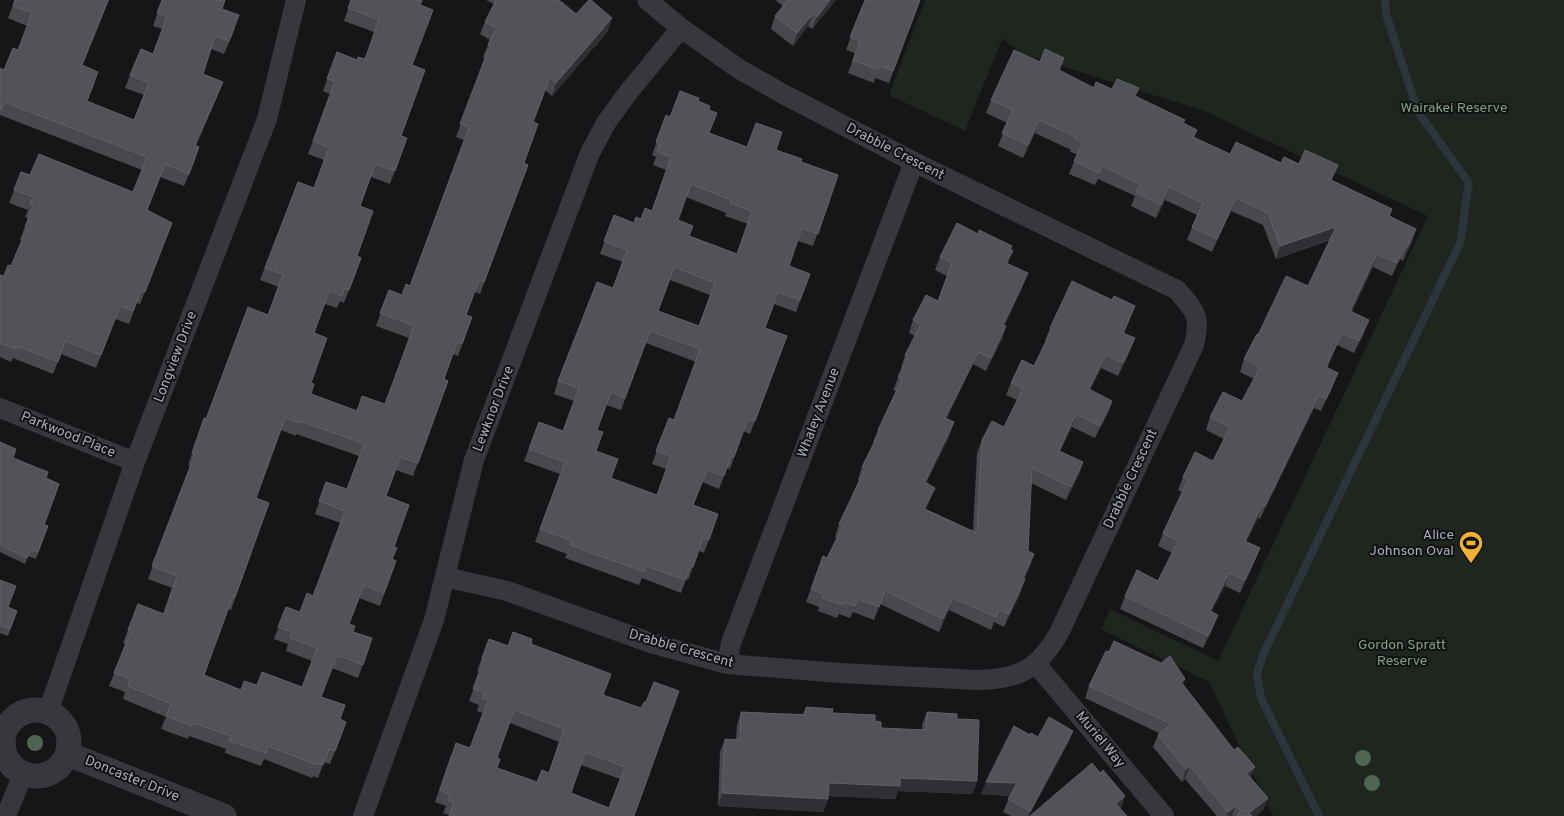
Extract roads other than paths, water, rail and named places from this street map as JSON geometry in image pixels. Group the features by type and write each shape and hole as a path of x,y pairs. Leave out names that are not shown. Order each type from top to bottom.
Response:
{"street":[{"name":"Longview Drive","path":"48,712 135,462 267,119 296,0"},
{"name":"Drabble Crescent","path":"445,577 507,591 651,643 727,664 840,673 998,680 1016,675 1036,664 1050,649 1060,631 1194,345 1198,328 1195,311 1177,290 914,162 783,94 739,69 680,28 647,0"},
{"name":"Lewknor Drive","path":"363,816 434,620 474,460 590,153 606,123 680,28"},
{"name":"Whaley Avenue","path":"727,664 731,643 914,162"},
{"name":"Parkwood Place","path":"0,408 135,462"},
{"name":"Muriel Way","path":"1036,664 1164,816"},
{"path":"38,710 48,712 57,717 64,725 70,744 68,754 62,764 54,771 45,775 34,776 24,774 8,761 2,741 2,729 18,714 38,710"},
{"name":"Doncaster Drive","path":"68,754 224,816"},
{"path":"6,816 24,774"}],"waterway":[{"path":"1319,816 1261,698 1257,675 1262,657 1460,243 1469,183 1418,112 1386,14 1385,0"}],"place":[{"name":"Alice Johnson Oval","path":"1471,564"}],"park label":[{"name":"Wairakei Reserve","path":"1454,108"},
{"name":"Gordon Spratt Reserve","path":"1402,654"}]}
